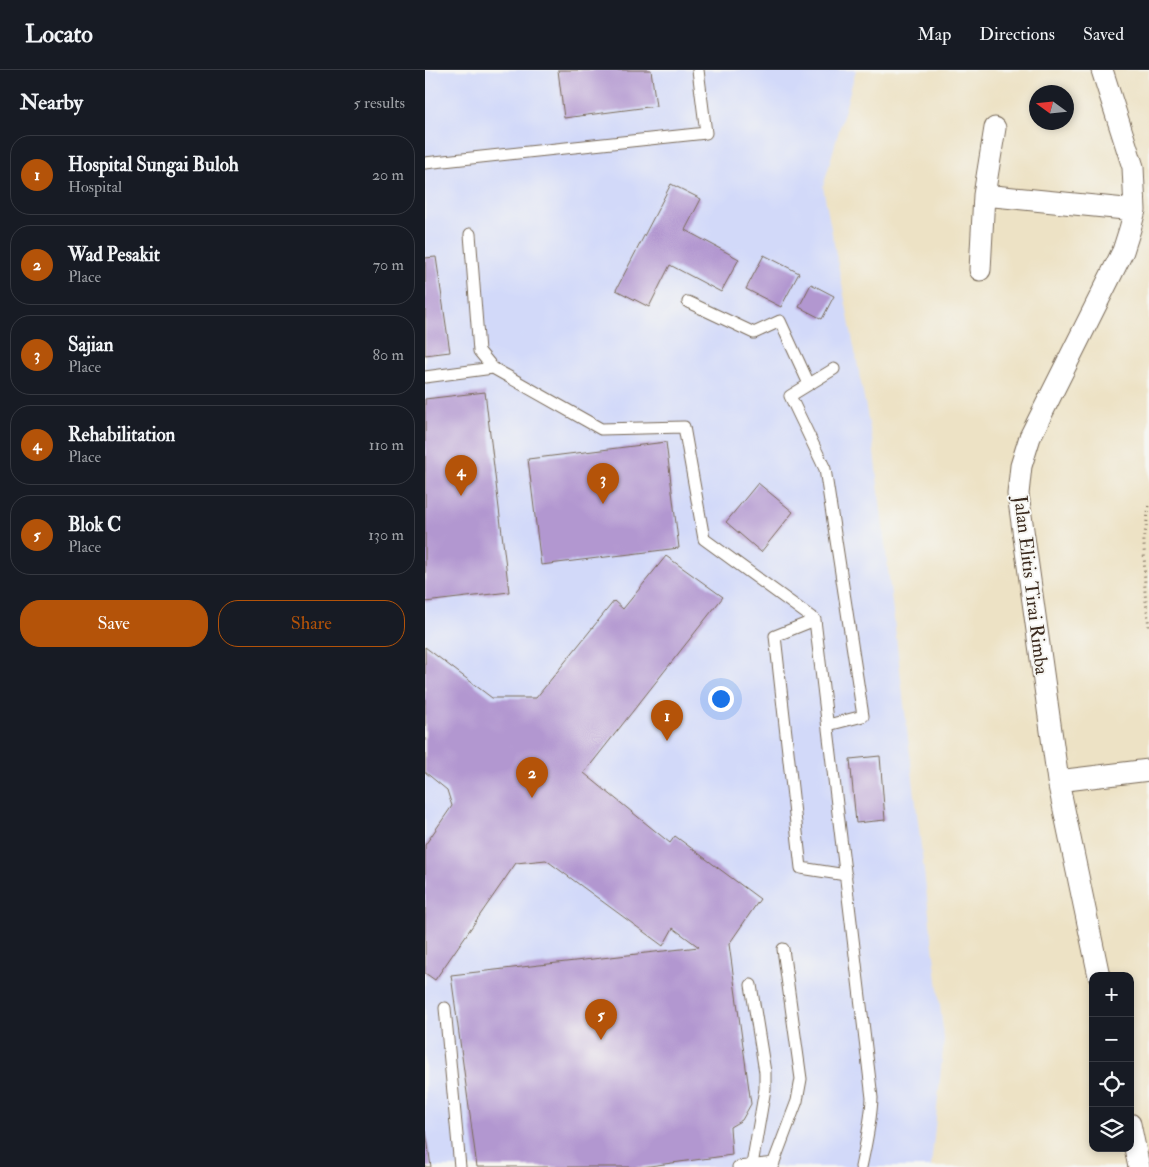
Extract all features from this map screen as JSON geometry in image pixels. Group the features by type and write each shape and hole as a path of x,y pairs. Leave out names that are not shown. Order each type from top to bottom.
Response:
{"street":[{"name":"Jalan Elitis Tirai Rimba","path":"1098,972 1058,780 1018,494 1021,466 1030,437 1123,251 1135,210 1133,167 1102,70"},
{"path":"980,270 984,195 995,128"},
{"path":"984,195 1135,210"},
{"path":"1058,780 1149,770"},
{"path":"1134,1143 1139,1167"}],"lane":[{"path":"425,163 706,133 698,70"},
{"path":"470,234 479,351 493,368 601,429 684,427 704,539 815,620 872,1098 870,1124 861,1167"},
{"path":"688,302 754,333 780,321 809,384"},
{"path":"425,377 493,368"},
{"path":"828,725 863,716 825,469 790,396 834,369"},
{"path":"815,620 775,636 801,868 846,875"},
{"path":"738,1167 773,1165 797,1101 801,1079 783,949"},
{"path":"751,985 765,1072 765,1089 752,1165"},
{"path":"445,1008 460,1167"}],"path":[{"path":"1149,506 1145,540 1145,593 1149,627"}],"shaded area":[{"path":"425,70 856,70 823,187 873,444 944,1039 931,1167 425,1167"}],"building":[{"path":"558,70 651,70 656,106 564,118"},
{"path":"671,184 701,199 685,230 739,259 721,292 670,265 649,307 616,290"},
{"path":"764,255 799,273 781,307 746,289"},
{"path":"436,257 450,352 425,355 425,258"},
{"path":"811,284 834,296 822,319 799,307"},
{"path":"485,392 509,592 425,602 425,399"},
{"path":"666,442 679,548 541,565 528,459"},
{"path":"758,483 793,512 761,552 726,522"},
{"path":"666,556 723,597 584,773 670,843 675,836 760,899 729,944 751,1104 742,1120 730,1127 732,1155 642,1167 477,1167 451,975 699,947 673,928 663,946 546,860 516,863 435,980 425,973 425,845 452,806 447,790 425,772 425,647 492,698 536,698 614,601 623,609"},
{"path":"880,756 885,820 856,823 850,759"},
{"path":"426,1131 431,1167 425,1167"}],"place":[{"name":"Rehabilitation","path":"461,496"},
{"name":"Sajian","path":"603,504"},
{"name":"Hospital Sungai Buloh","path":"667,741"},
{"name":"Wad Pesakit","path":"532,798"},
{"name":"Blok C","path":"601,1040"}]}
